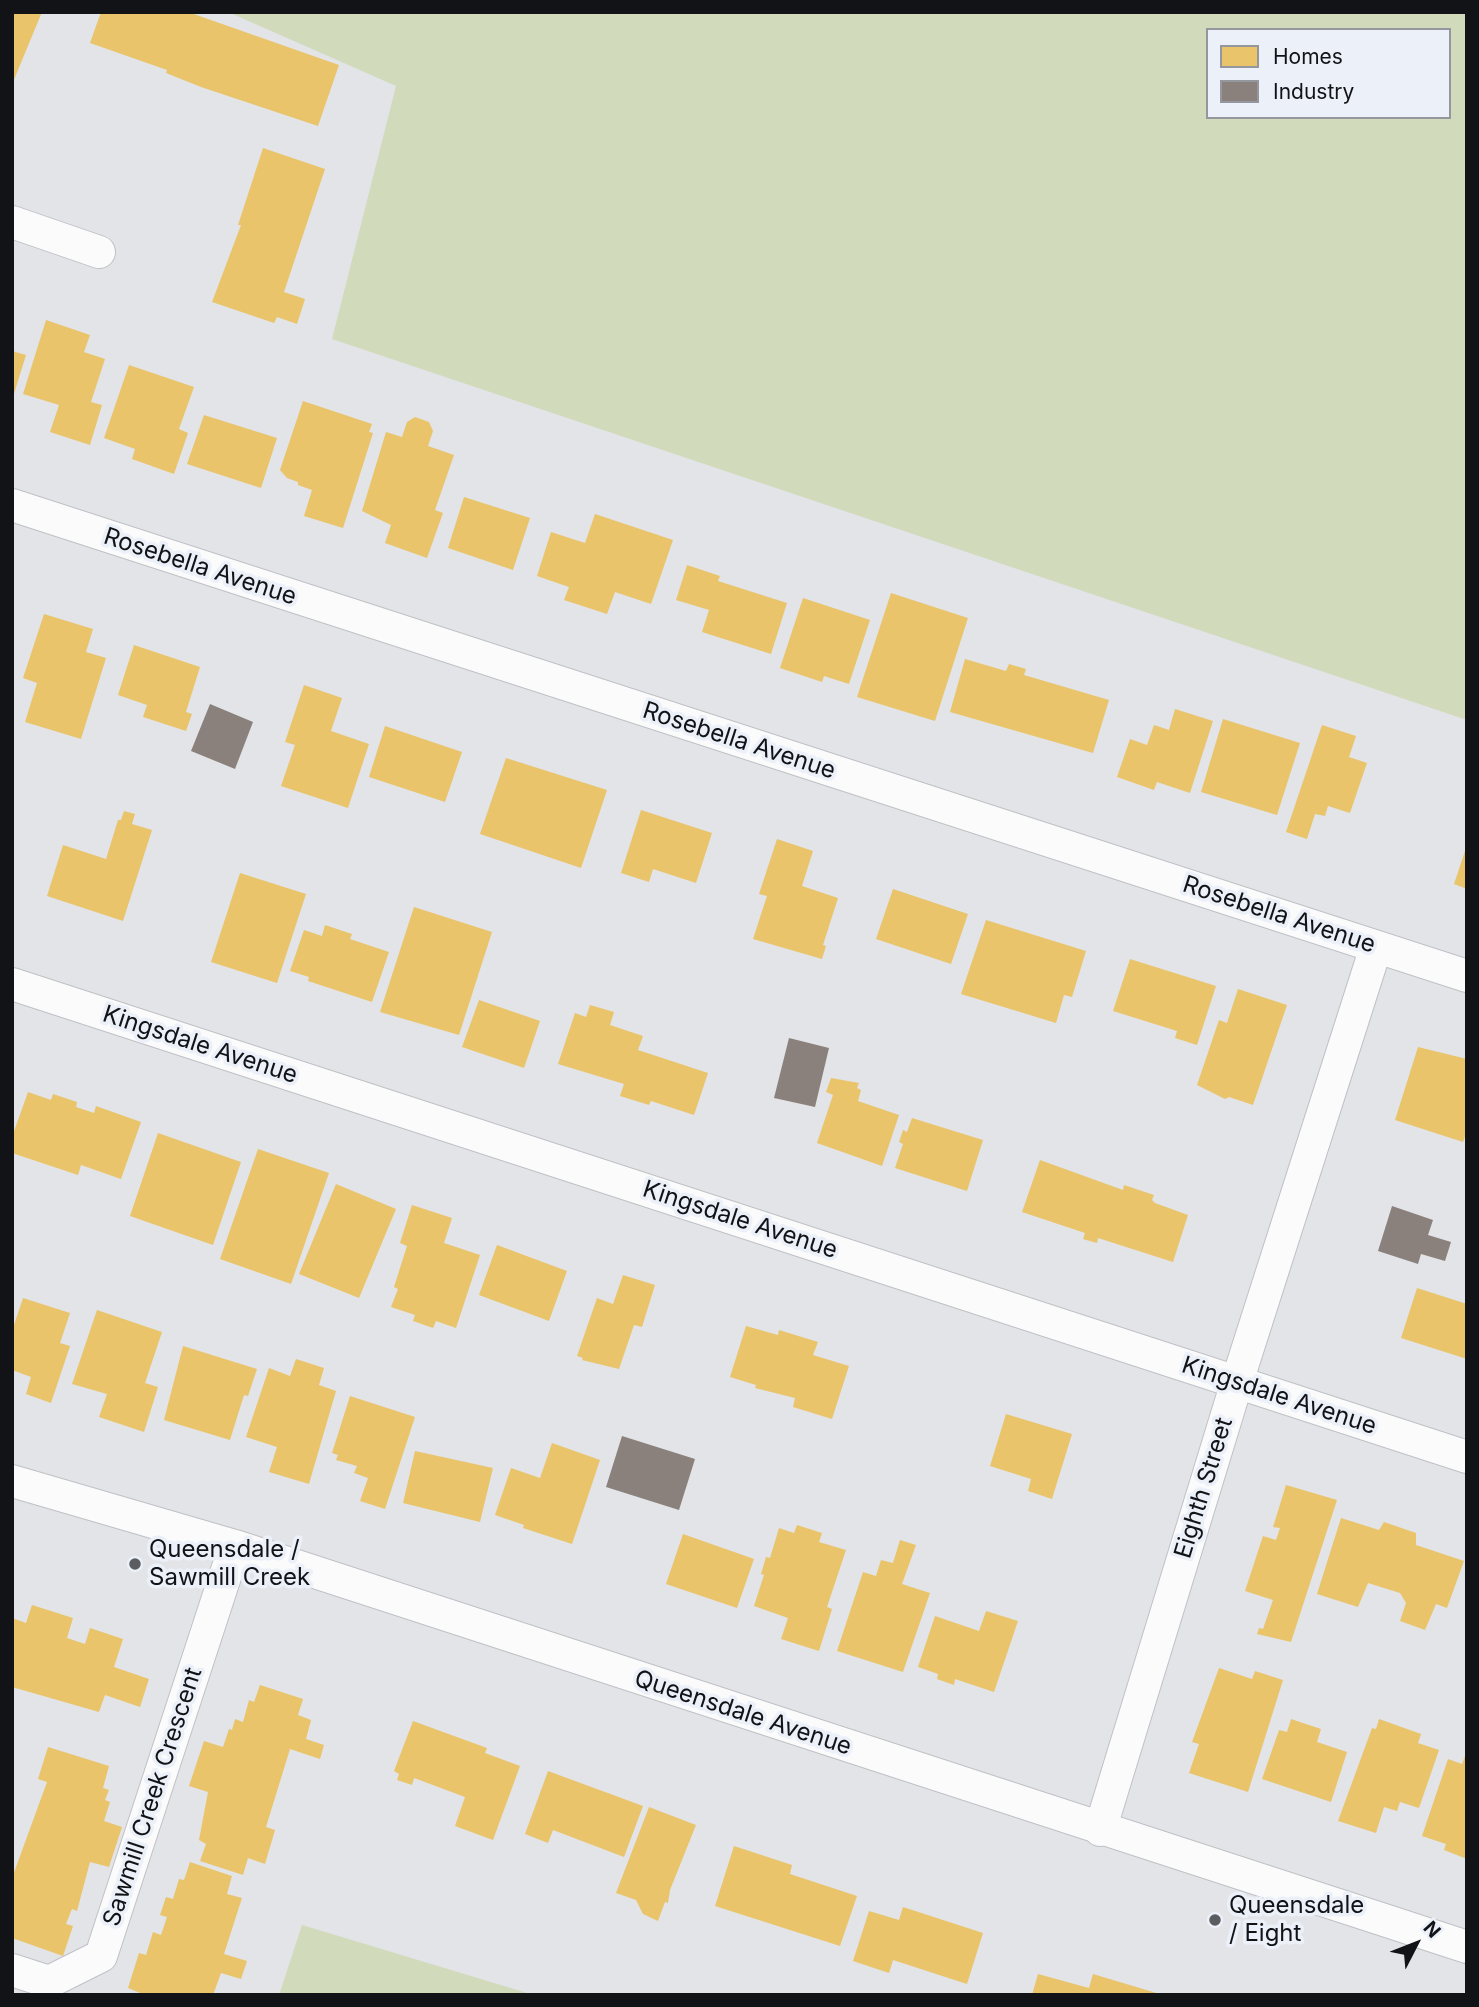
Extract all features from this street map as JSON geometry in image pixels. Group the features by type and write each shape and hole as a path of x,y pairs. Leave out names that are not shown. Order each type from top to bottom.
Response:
{"street":[{"path":"12,222 99,252"},
{"name":"Rosebella Avenue","path":"12,505 1467,976"},
{"name":"Eighth Street","path":"1100,1830 1237,1382 1376,947"},
{"name":"Kingsdale Avenue","path":"12,984 1467,1457"},
{"name":"Queensdale Avenue","path":"14,1479 235,1546 1100,1830 1467,1947"},
{"name":"Sawmill Creek Crescent","path":"12,1970 49,1982 101,1956 235,1546"}],"green space":[{"path":"228,12 1467,12 1467,720 332,339 396,86"},
{"path":"302,1925 534,1995 279,1995"}],"building: Homes":[{"path":"12,12 42,12 13,82 12,82"},
{"path":"101,12 188,12 339,65 318,126 201,87 166,73 167,70 90,43"},
{"path":"263,148 325,169 284,292 305,299 297,324 277,317 274,323 212,302 241,225 238,225"},
{"path":"46,320 90,335 84,352 105,359 91,402 102,405 90,445 50,432 59,405 23,394"},
{"path":"12,351 26,355 13,397 12,396"},
{"path":"129,365 194,387 179,429 188,433 174,474 132,459 135,449 104,438"},
{"path":"303,401 372,424 369,432 373,433 343,528 304,516 312,490 298,485 298,482 287,478 280,470"},
{"path":"204,415 277,438 261,488 187,464"},
{"path":"415,417 429,422 433,431 428,446 454,455 435,510 443,513 427,558 385,543 391,525 362,511 386,432 402,437 407,422"},
{"path":"464,497 530,518 513,570 448,548"},
{"path":"595,514 673,540 651,604 615,592 607,614 564,600 569,587 537,576 551,532 585,543"},
{"path":"687,565 720,576 718,581 787,603 771,654 702,632 709,610 676,600"},
{"path":"891,593 968,618 935,721 857,697"},
{"path":"803,598 870,620 849,684 824,676 822,682 780,668"},
{"path":"44,614 93,629 86,652 106,658 81,739 25,722 37,683 23,678"},
{"path":"134,645 200,667 186,712 192,714 186,731 143,717 147,705 118,695"},
{"path":"965,659 1006,671 1009,664 1026,669 1024,675 1109,700 1093,753 950,712"},
{"path":"304,685 342,698 331,731 369,744 348,808 281,786 295,745 285,742"},
{"path":"1175,709 1213,721 1190,793 1157,782 1154,790 1117,777 1130,739 1147,745 1154,725 1169,730"},
{"path":"1223,719 1300,743 1277,815 1201,792"},
{"path":"1322,725 1356,736 1349,757 1367,763 1350,813 1328,806 1325,816 1315,814 1307,839 1286,832"},
{"path":"385,726 462,752 445,802 369,777"},
{"path":"506,758 607,790 581,868 480,834"},
{"path":"641,810 712,833 696,883 653,869 649,882 621,873"},
{"path":"124,811 135,814 132,824 152,830 123,921 47,896 63,845 106,859 118,820 121,820"},
{"path":"777,839 813,851 802,886 838,898 823,945 826,946 822,959 753,939 767,896 759,894"},
{"path":"1467,845 1467,889 1454,884"},
{"path":"240,873 306,894 277,983 211,962"},
{"path":"893,889 968,914 951,964 876,939"},
{"path":"414,907 492,932 459,1035 380,1012"},
{"path":"986,920 1086,951 1072,997 1064,995 1056,1023 961,994"},
{"path":"325,925 352,934 350,939 389,952 372,1002 308,981 309,977 290,971 304,930 322,936"},
{"path":"1130,959 1216,986 1197,1045 1175,1038 1177,1031 1113,1011"},
{"path":"1238,989 1287,1005 1253,1105 1229,1097 1225,1099 1197,1085 1219,1020 1227,1023"},
{"path":"479,1000 540,1021 524,1068 462,1047"},
{"path":"590,1005 614,1012 610,1025 643,1036 638,1050 708,1073 694,1115 651,1101 649,1105 620,1096 624,1084 558,1064 575,1013 586,1017"},
{"path":"1418,1047 1467,1059 1467,1131 1463,1142 1395,1120"},
{"path":"831,1078 859,1083 857,1088 861,1090 858,1101 899,1115 882,1166 817,1143 833,1095 826,1092"},
{"path":"28,1092 51,1100 53,1094 77,1102 76,1107 94,1113 96,1106 141,1122 121,1179 81,1165 78,1175 12,1153 12,1137"},
{"path":"912,1118 983,1140 967,1191 895,1168 903,1144 899,1142 903,1130 907,1132"},
{"path":"158,1133 241,1162 213,1245 130,1216"},
{"path":"258,1149 329,1173 291,1284 220,1259"},
{"path":"1040,1160 1123,1190 1124,1185 1154,1195 1152,1200 1155,1203 1188,1215 1173,1262 1098,1238 1097,1243 1083,1239 1085,1233 1022,1212"},
{"path":"336,1184 396,1209 359,1298 299,1274"},
{"path":"412,1205 452,1218 444,1243 480,1255 456,1328 436,1321 433,1328 413,1321 415,1315 391,1307 398,1289 394,1287 407,1246 400,1243"},
{"path":"497,1245 567,1271 549,1321 479,1295"},
{"path":"623,1275 655,1285 642,1327 634,1325 619,1369 582,1360 583,1358 577,1356 597,1298 613,1304"},
{"path":"1417,1288 1467,1304 1467,1359 1401,1338"},
{"path":"23,1298 70,1313 60,1343 70,1346 51,1403 26,1394 31,1377 12,1370 12,1331"},
{"path":"97,1310 162,1332 145,1383 158,1387 144,1432 99,1417 107,1394 72,1384"},
{"path":"746,1326 778,1335 779,1330 818,1342 813,1355 849,1366 832,1419 793,1407 795,1398 755,1388 756,1385 730,1377"},
{"path":"183,1346 257,1369 248,1396 244,1395 230,1440 164,1420"},
{"path":"296,1359 324,1368 319,1385 336,1391 309,1484 269,1472 277,1447 246,1437 269,1368 290,1376"},
{"path":"350,1396 415,1417 385,1509 360,1501 368,1478 354,1473 357,1466 336,1460 338,1455 332,1453"},
{"path":"1006,1414 1072,1434 1052,1499 1028,1491 1031,1479 990,1466"},
{"path":"552,1443 600,1460 572,1544 523,1528 524,1525 495,1515 511,1468 540,1478"},
{"path":"415,1451 493,1468 480,1522 403,1503"},
{"path":"1286,1485 1337,1500 1291,1642 1257,1634 1259,1628 1263,1629 1273,1600 1245,1591 1263,1536 1276,1540 1280,1528 1273,1527"},
{"path":"1341,1518 1379,1530 1384,1522 1416,1533 1416,1545 1464,1561 1447,1608 1436,1604 1425,1630 1400,1621 1406,1603 1400,1593 1368,1583 1358,1607 1317,1594"},
{"path":"797,1525 822,1533 819,1542 846,1550 827,1607 832,1609 819,1651 781,1639 788,1618 754,1606 764,1575 761,1574 766,1557 770,1558 779,1528 794,1533"},
{"path":"683,1534 754,1559 737,1608 666,1584"},
{"path":"900,1540 916,1545 902,1584 930,1593 903,1672 837,1651 863,1572 876,1576 881,1560 893,1563"},
{"path":"32,1605 73,1618 67,1638 85,1644 90,1628 123,1639 114,1667 149,1679 140,1707 105,1695 99,1712 12,1687 12,1618 26,1623"},
{"path":"986,1611 1018,1621 994,1692 955,1679 954,1685 937,1679 938,1674 918,1667 935,1616 979,1631"},
{"path":"1219,1668 1252,1679 1255,1671 1283,1680 1248,1792 1189,1773 1199,1744 1192,1742"},
{"path":"260,1685 303,1699 298,1715 311,1720 306,1739 324,1745 320,1759 290,1749 266,1827 275,1830 265,1864 248,1858 243,1875 200,1861 206,1844 199,1840 208,1792 189,1786 204,1741 223,1747 235,1719 243,1722 249,1700 254,1702"},
{"path":"1291,1719 1321,1729 1317,1742 1347,1752 1331,1802 1262,1779 1279,1730 1287,1732"},
{"path":"1379,1719 1421,1734 1418,1743 1439,1750 1419,1808 1400,1802 1397,1811 1384,1807 1376,1833 1338,1821 1372,1728 1376,1729"},
{"path":"413,1721 487,1748 485,1753 520,1766 493,1840 455,1826 465,1797 414,1778 412,1785 397,1780 399,1774 394,1771"},
{"path":"48,1747 109,1766 103,1788 109,1790 105,1800 110,1802 104,1821 122,1827 109,1867 90,1862 77,1911 72,1909 66,1924 73,1926 63,1956 12,1938 12,1878 47,1782 38,1779"},
{"path":"1467,1751 1467,1859 1444,1850 1446,1844 1422,1836 1448,1759 1462,1764"},
{"path":"548,1771 643,1806 624,1857 553,1830 548,1843 525,1834"},
{"path":"649,1807 696,1825 670,1890 668,1903 665,1902 658,1921 643,1914 636,1900 616,1893"},
{"path":"734,1846 792,1865 790,1874 857,1896 840,1946 715,1906"},
{"path":"190,1862 232,1876 227,1894 242,1898 224,1954 247,1961 241,1979 221,1973 213,1995 145,1995 128,1988 139,1953 146,1955 153,1932 161,1935 167,1917 160,1915 166,1897 173,1899 179,1879 184,1880"},
{"path":"903,1907 983,1933 967,1984 893,1960 889,1973 853,1961 869,1911 899,1920"},
{"path":"1038,1974 1089,1988 1093,1974 1163,1995 1032,1995"}],"building: Industry":[{"path":"210,704 253,722 235,769 191,751"},
{"path":"789,1038 829,1048 815,1107 774,1098"},
{"path":"1392,1206 1433,1220 1428,1235 1451,1242 1445,1261 1421,1254 1418,1264 1378,1251"},
{"path":"622,1436 695,1459 679,1510 606,1487"}],"place":[{"name":"Queensdale / Sawmill Creek","path":"135,1564"},
{"name":"Queensdale / Eight","path":"1215,1920"}]}
